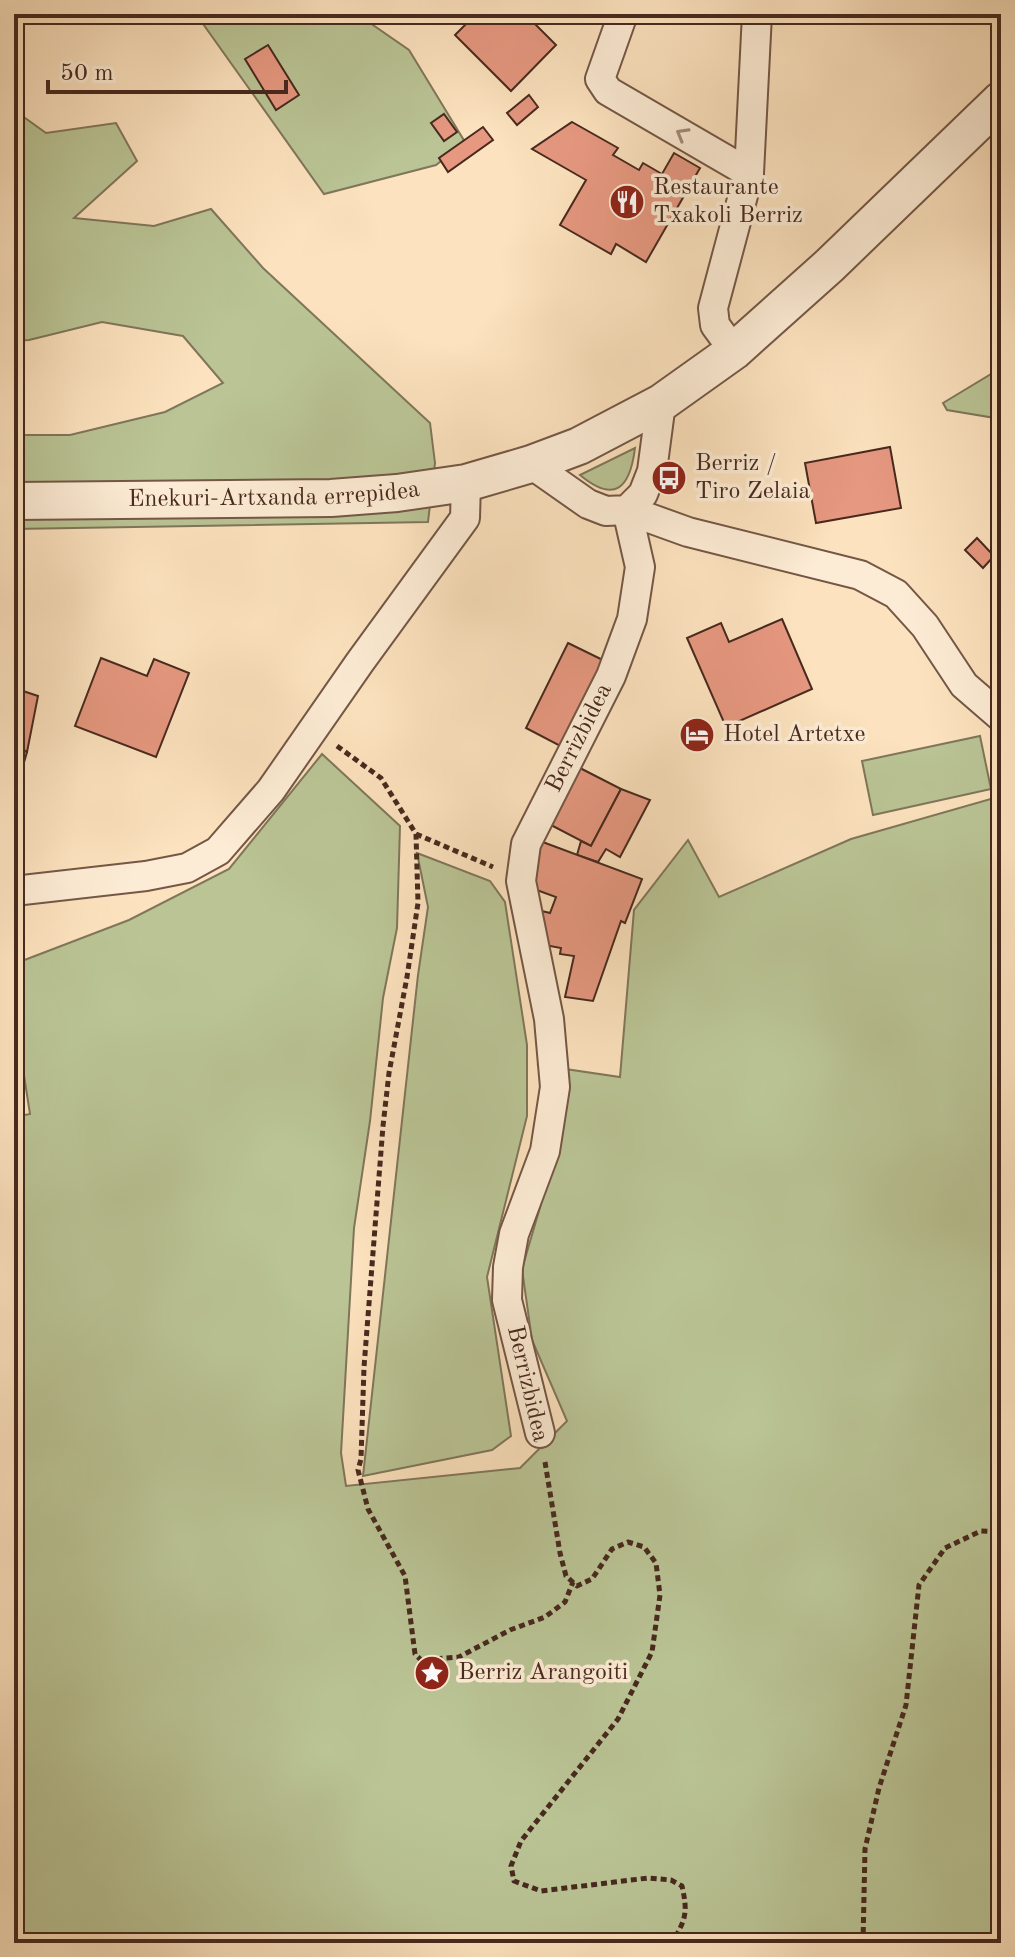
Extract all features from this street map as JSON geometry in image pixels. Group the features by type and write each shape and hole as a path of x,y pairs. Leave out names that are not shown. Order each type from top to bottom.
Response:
{"street":[{"path":"623,14 600,79 608,91 749,173"},
{"path":"734,351 715,325 713,308 749,173 757,14"},
{"path":"627,510 643,494 652,471 661,403 734,351 830,265 1001,100"},
{"name":"Enekuri-Artxanda errepidea","path":"14,501 331,498 466,483 579,446 661,403"},
{"path":"531,464 588,504 606,511 627,510 688,532 860,575 872,581 896,594 925,626 964,685 1001,717"},
{"path":"14,891 146,876 187,868 218,851 271,790 465,518 466,483"},
{"name":"Berrizbidea","path":"540,1433 507,1300 508,1267 514,1234 545,1151 555,1087 549,1019 521,881 526,844 611,676 632,619 640,567 627,510"}],"path":[{"path":"313,729 381,778 416,834 418,903 389,1073 364,1367 358,1470 368,1509 405,1576 415,1654 421,1660 459,1657 510,1630 545,1617 565,1602 573,1582 577,1586 592,1579 612,1549 628,1542 644,1547 656,1563 660,1595 652,1652 618,1719 521,1841 511,1866 514,1881 541,1891 648,1878 671,1880 682,1886 687,1909 672,1943"},
{"path":"416,834 521,881"},
{"name":"Berrizbidea","path":"540,1433 560,1553 566,1576 573,1582"},
{"path":"863,1943 865,1849 879,1788 906,1705 919,1585 945,1548 981,1531 1001,1532"}],"green space":[{"path":"196,14 357,14 409,50 465,142 436,165 324,194"},
{"path":"14,110 46,133 116,123 137,161 74,218 154,226 211,209 263,268 430,423 435,463 428,522 14,529 14,435 70,435 165,412 223,383 183,336 102,322 14,341"},
{"path":"1001,368 1001,419 947,410 943,403"},
{"path":"635,448 629,473 619,487 603,489 580,475"},
{"path":"980,736 991,789 873,815 862,761"},
{"path":"322,754 400,826 397,928 383,998 370,1121 354,1228 341,1453 346,1486 520,1468 567,1421 532,1340 522,1269 559,1135 538,1065 620,1077 634,910 688,840 719,897 851,839 1001,796 1001,1943 14,1943 14,1117 30,1114 14,1011 14,964 129,920 229,869"},
{"path":"417,853 490,881 505,902 527,1045 527,1116 487,1277 511,1436 492,1450 363,1476 428,907"}],"building":[{"path":"476,14 525,14 556,45 511,91 455,35"},
{"path":"268,45 299,95 276,110 245,59"},
{"path":"529,95 538,107 517,125 507,113"},
{"path":"444,114 457,132 444,141 431,123"},
{"name":"Restaurante Txakoli Berriz","path":"572,122 618,148 613,155 639,170 643,163 662,174 674,153 700,168 646,262 616,244 611,254 560,225 586,180 532,149"},
{"path":"483,127 493,140 448,172 439,158"},
{"path":"890,447 901,508 816,523 805,463"},
{"path":"977,538 994,556 983,568 965,550"},
{"name":"Hotel Artetxe","path":"782,619 812,689 726,727 687,638 721,623 729,642"},
{"path":"568,643 609,663 566,749 526,728"},
{"path":"101,658 147,676 154,659 189,673 156,757 75,726"},
{"path":"14,688 38,696 27,752 14,745"},
{"path":"14,745 27,752 14,797"},
{"path":"578,767 621,789 591,846 549,824"},
{"path":"621,789 650,800 620,857 606,849 598,862 577,855 581,841 591,846"},
{"path":"540,841 642,879 625,923 621,921 593,1001 565,997 574,956 560,954 561,948 539,944 534,909 550,913 556,897 534,889"}],"place":[{"name":"Restaurante Txakoli Berriz","path":"627,202"},
{"name":"Berriz / Tiro Zelaia","path":"669,478"},
{"name":"Hotel Artetxe","path":"697,735"},
{"name":"Berriz Arangoiti","path":"432,1673"}]}
